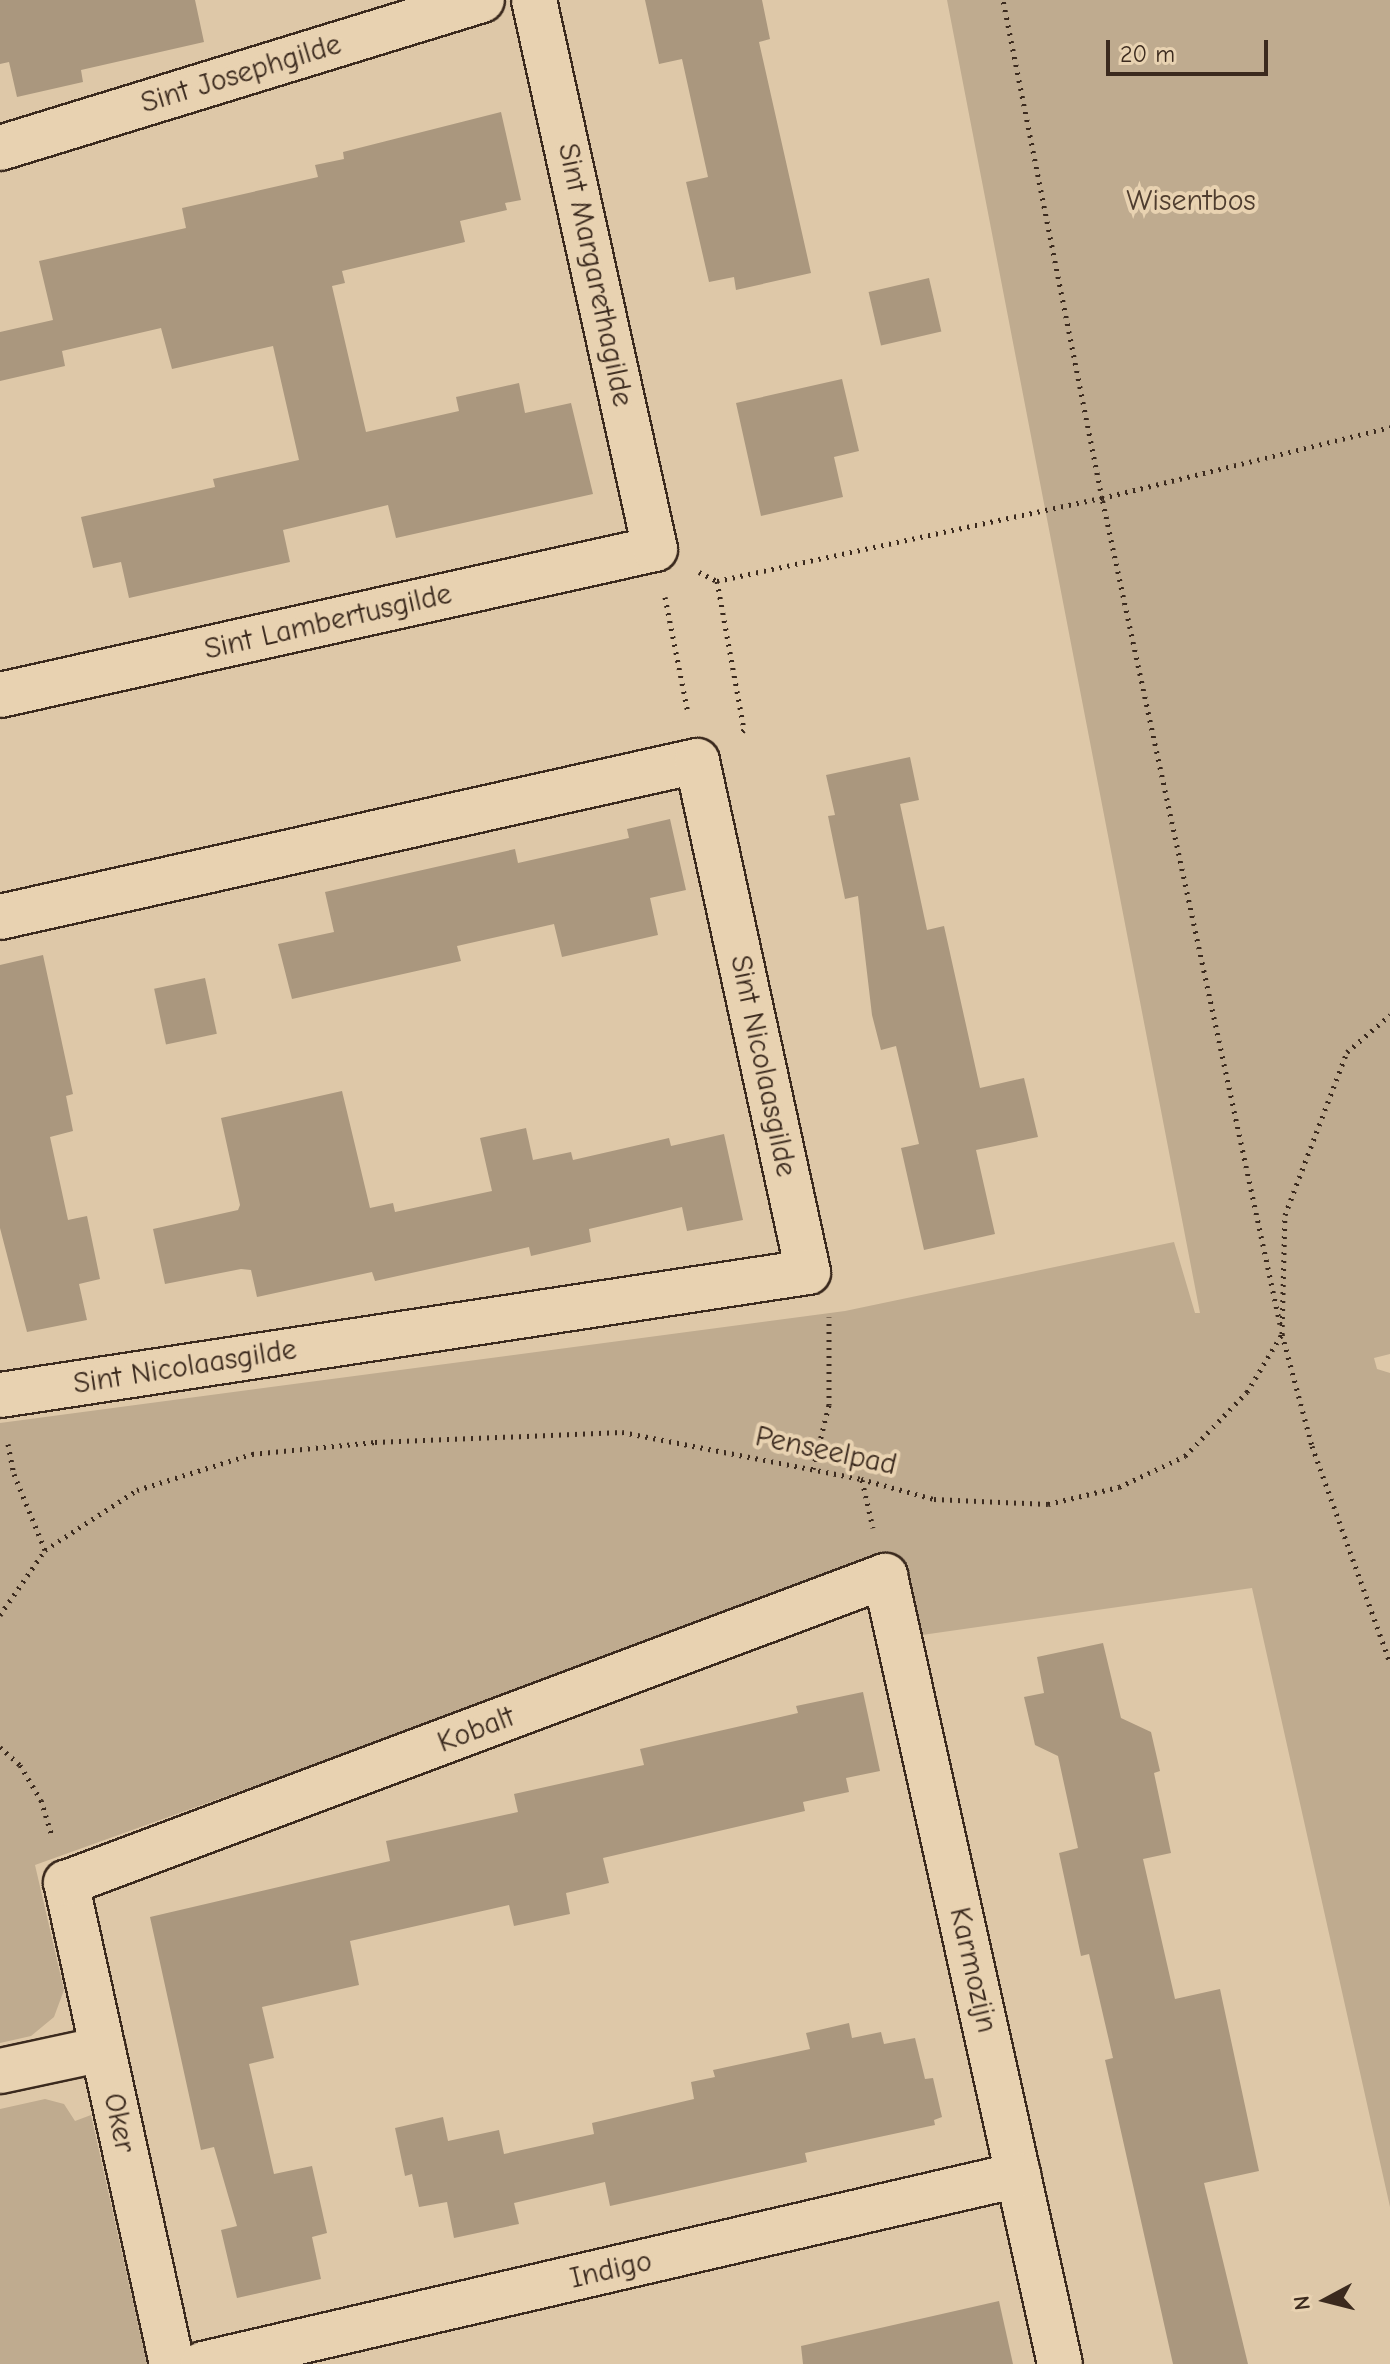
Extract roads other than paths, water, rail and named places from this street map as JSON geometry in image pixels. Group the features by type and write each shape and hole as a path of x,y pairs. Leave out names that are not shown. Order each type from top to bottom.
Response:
{"street":[{"name":"Sint Josephgilde","path":"0,148 482,0"},
{"name":"Sint Margarethagilde","path":"534,0 655,549"},
{"name":"Sint Lambertusgilde","path":"0,695 655,549"},
{"name":"Sint Nicolaasgilde","path":"0,917 697,761 808,1272 3,1414"},
{"name":"Kobalt","path":"66,1883 885,1576"},
{"name":"Karmozijn","path":"885,1576 1060,2364"},
{"name":"Oker","path":"66,1883 172,2364"},
{"path":"0,2071 103,2049"},
{"name":"Indigo","path":"203,2364 1018,2175"}],"park label":[{"name":"Wisentbos","path":"1191,201"}]}
